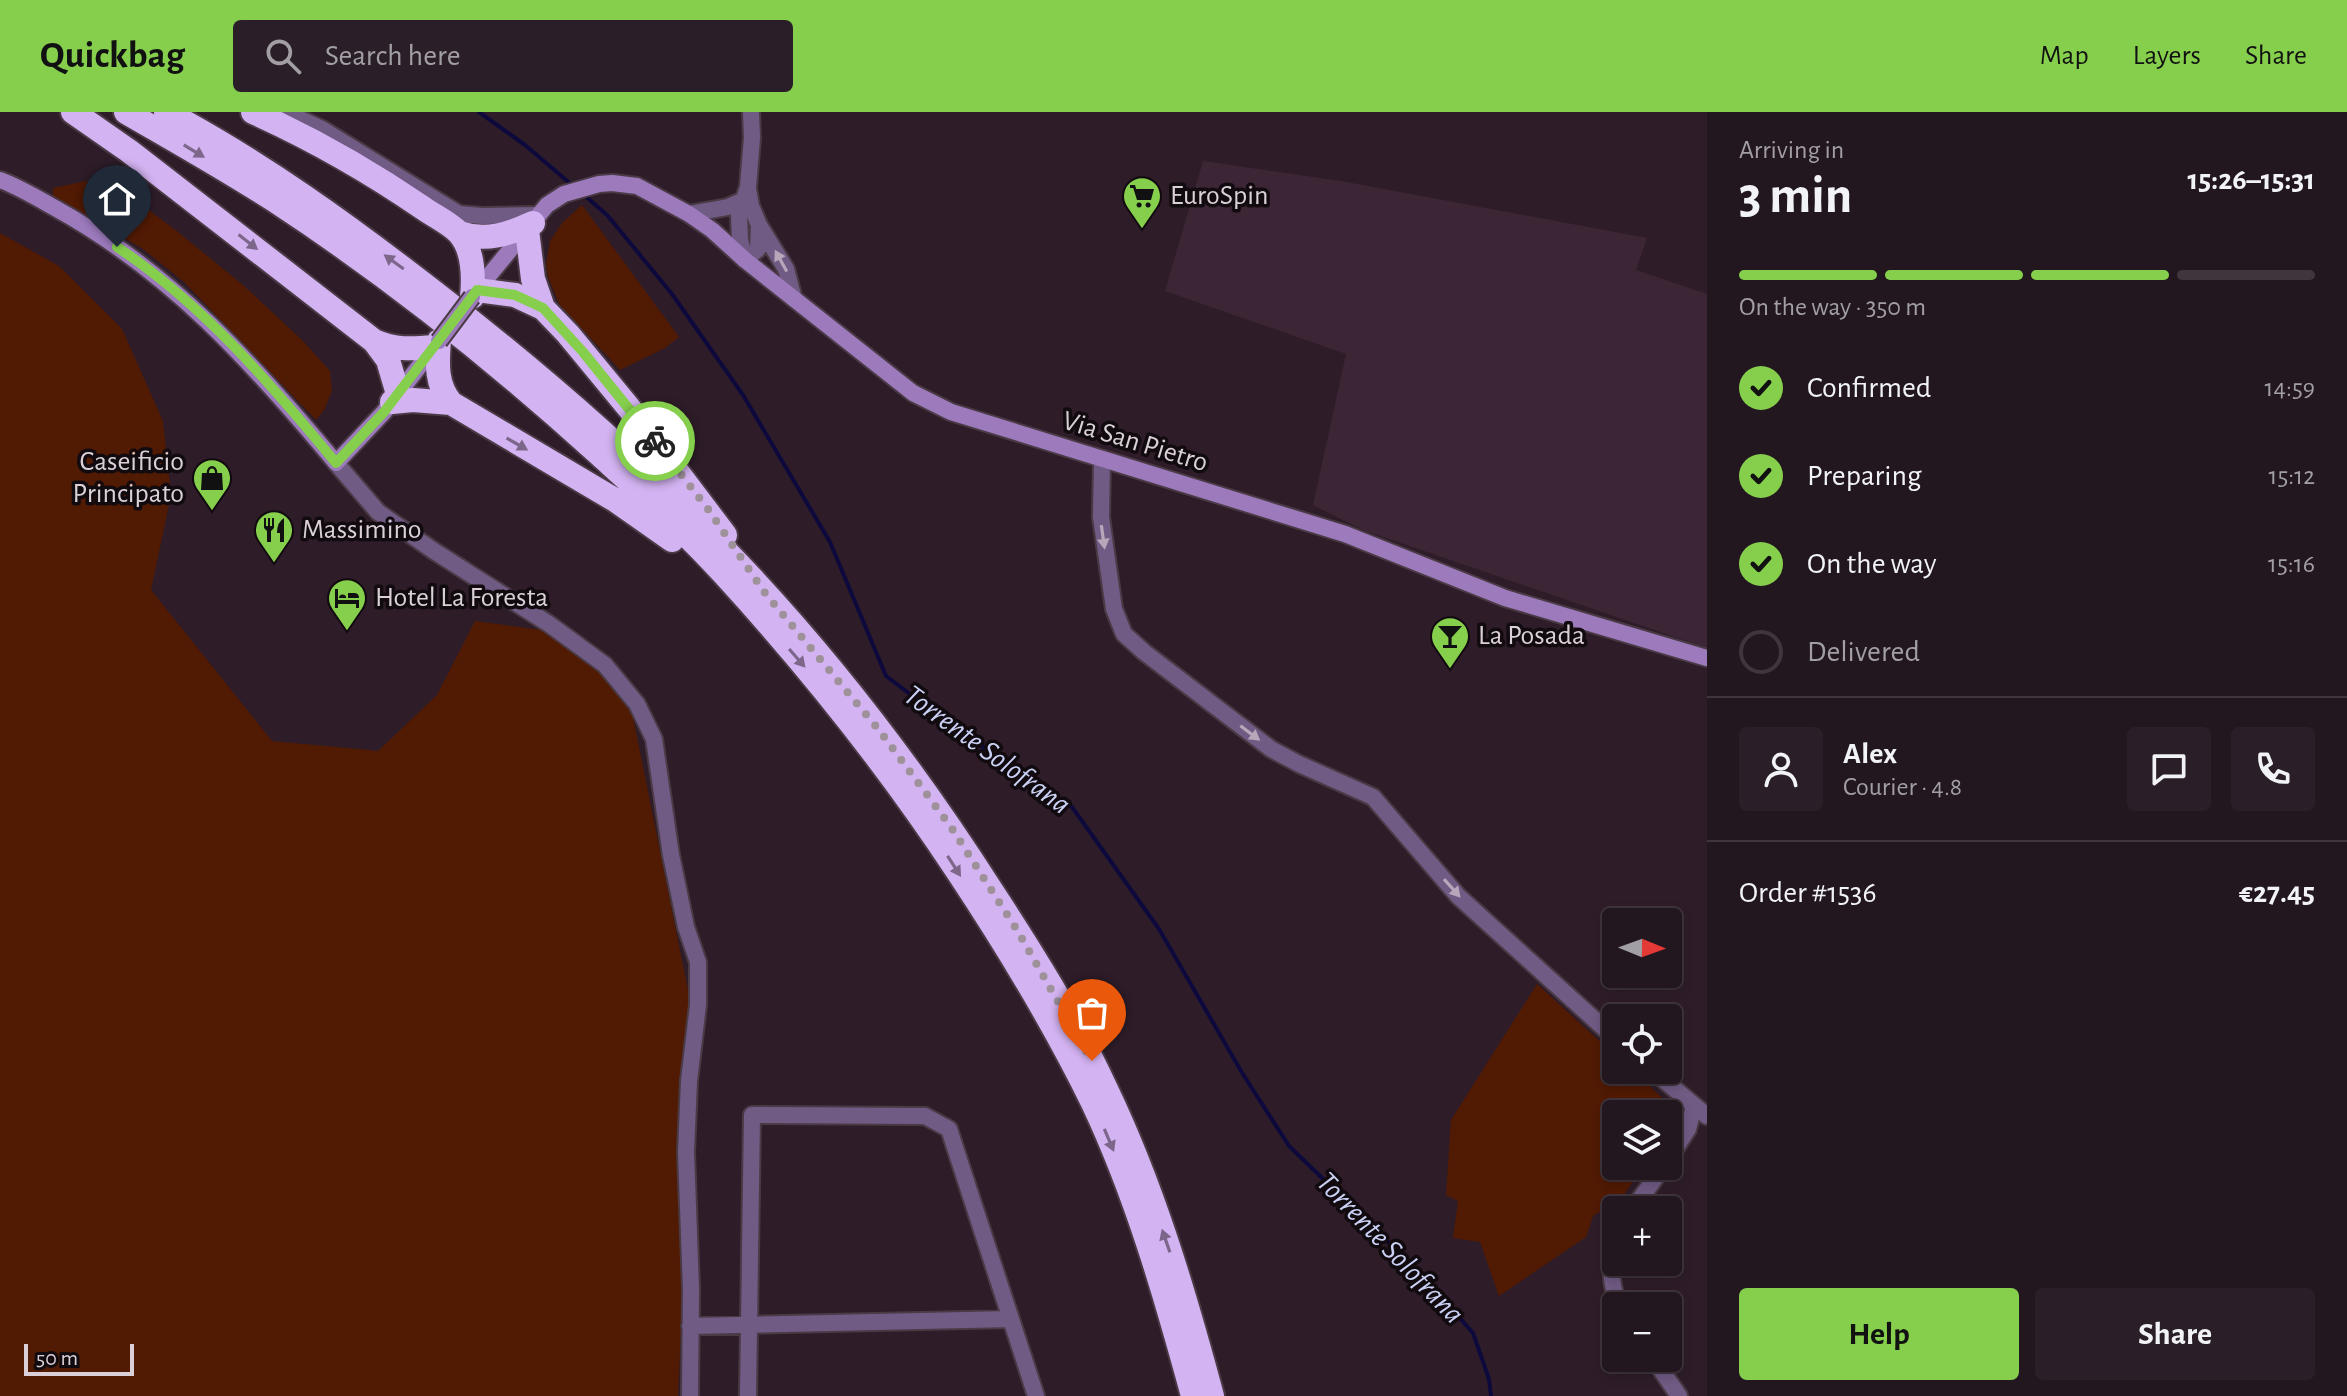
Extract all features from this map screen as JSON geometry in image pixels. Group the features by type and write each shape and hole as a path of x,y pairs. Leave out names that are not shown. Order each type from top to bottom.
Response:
{"highway":[{"path":"73,112 129,151 374,341 388,360 395,398 451,403"},
{"path":"126,112 274,200 367,265 463,337 555,414 722,571 861,735 928,827 997,931 1094,1105 1119,1164 1158,1276 1193,1396"},
{"path":"166,112 199,129 303,195 474,323 605,435 723,547 879,730 951,827 1017,930 1106,1089 1148,1187 1212,1396"},
{"path":"253,112 331,149 459,233 486,238 509,234 533,223 533,279 543,308 659,446 708,509 765,593"},
{"path":"459,233 472,261 475,293 515,295 543,308"},
{"path":"374,341 389,347 436,344 437,369 443,393 451,403 652,525 772,628"}],"street":[{"path":"285,112 322,129 459,214 533,223"},
{"path":"751,112 752,138 746,194 739,215 745,260 758,249 759,225"},
{"path":"0,180 76,220 138,261 184,298 273,387 378,512 549,624 605,665 637,704 654,739 671,855 686,927 698,962 698,1005 689,1081 686,1152 690,1396"},
{"name":"Via San Pietro","path":"533,223 547,205 564,194 599,184 637,186 712,230 745,260 913,393 951,412 1345,534 1505,598 1707,658"},
{"path":"689,214 713,210 746,194"},
{"path":"746,194 759,225 786,269 794,299"},
{"path":"336,463 395,398 533,223"},
{"path":"1102,459 1102,530 1114,609 1124,634 1271,749 1373,797 1458,896 1602,1027"},
{"path":"1668,1084 1700,1111 1682,1138"},
{"path":"748,1396 752,1115 925,1116 949,1129 1036,1396"},
{"path":"690,1326 1011,1319"},
{"path":"1663,1372 1679,1396"}],"shaded area":[{"path":"1203,161 1341,181 1647,238 1636,270 1707,294 1707,648 1363,530 1313,505 1346,354 1165,291"},
{"path":"86,181 121,189 243,285 302,340 330,371 332,391 316,420 184,282 143,249 53,196 53,188"},
{"path":"582,205 679,337 665,348 620,370 559,304 548,277 546,264 550,241 562,223"},
{"path":"0,233 59,266 122,329 163,421 171,495 151,590 272,741 378,751 437,695 475,621 556,632 626,682 695,1025 678,1396 0,1396"},
{"path":"1537,984 1602,1043 1602,1084 1647,1084 1665,1100 1602,1100 1602,1180 1634,1180 1623,1196 1602,1196 1602,1211 1593,1216 1586,1237 1499,1296 1480,1242 1453,1238 1458,1201 1446,1195 1451,1120"}],"waterway":[{"name":"Torrente Solofrana","path":"479,112 525,145 572,185"},
{"name":"Torrente Solofrana","path":"582,193 608,216 672,294 743,395 830,542 886,676 959,731 1072,807 1159,929 1241,1071 1289,1146 1419,1272 1473,1333 1489,1379 1491,1396"}],"way so far":[{"path":"655,441 708,509 765,593 879,730 951,827 1049,982 1092,1061"}],"place":[{"name":"EuroSpin","path":"1142,230"},
{"name":"Caseificio Principato","path":"212,512"},
{"name":"Massimino","path":"274,564"},
{"name":"Hotel La Foresta","path":"347,632"},
{"name":"La Posada","path":"1450,670"}],"route":[{"path":"117,247 184,298 233,346 273,387 336,463 384,412 477,290 515,295 543,308 655,441"}]}
